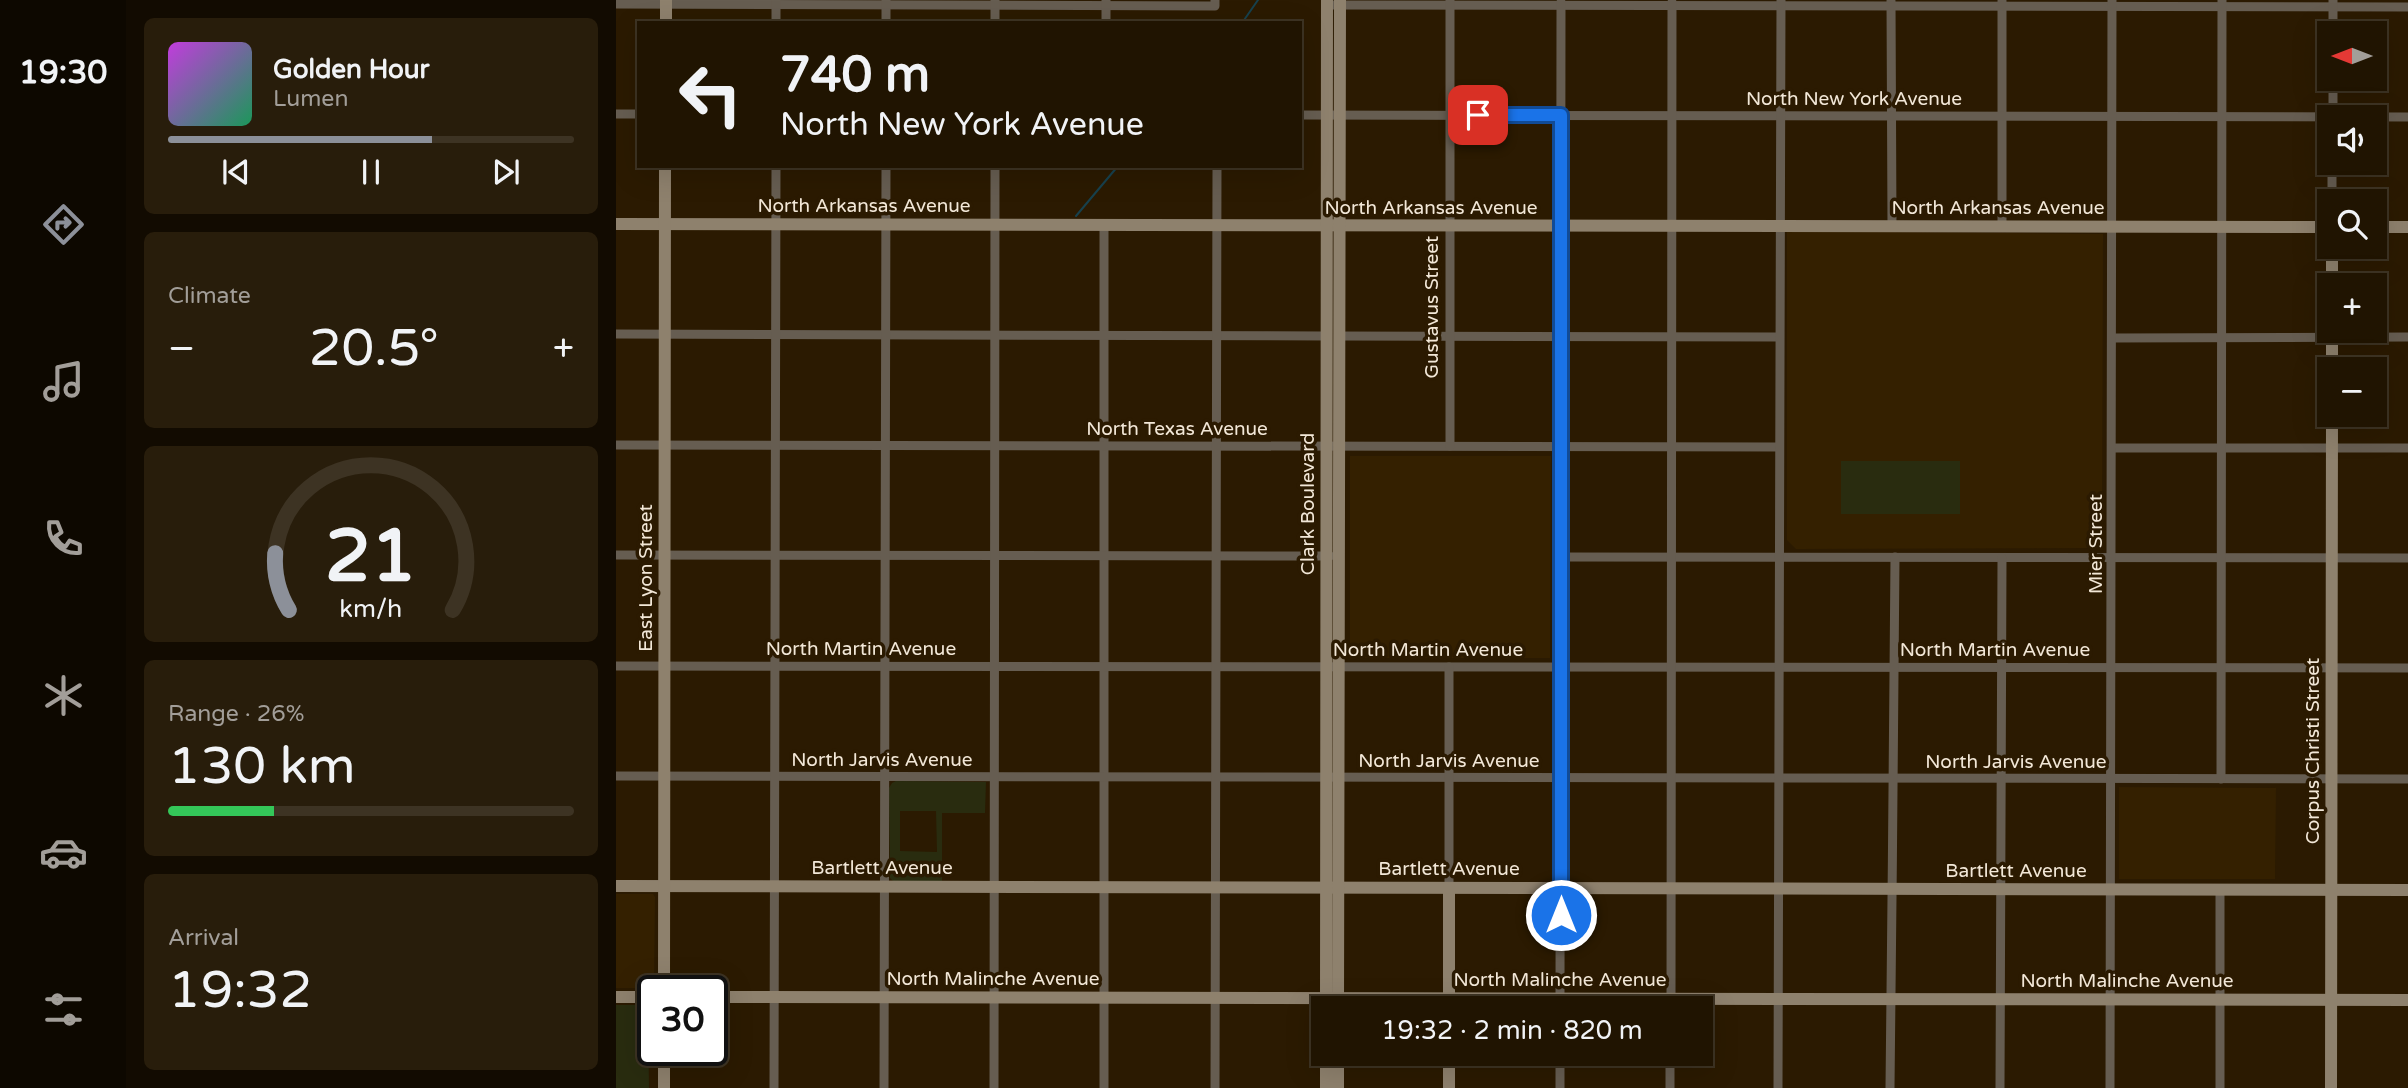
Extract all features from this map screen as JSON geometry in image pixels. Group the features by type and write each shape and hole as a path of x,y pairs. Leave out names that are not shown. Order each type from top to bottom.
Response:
{"main road":[{"path":"666,2 666,21"},
{"name":"Clark Boulevard","path":"1332,996 1333,2"},
{"name":"East Lyon Street","path":"664,975 665,168"},
{"name":"North Arkansas Avenue","path":"616,224 2317,227"},
{"path":"2387,227 2408,227"},
{"name":"Corpus Christi Street","path":"2331,1088 2332,427"},
{"name":"Bartlett Avenue","path":"616,886 2408,890"},
{"path":"1449,888 1449,996"},
{"path":"616,997 637,997"},
{"name":"North Malinche Avenue","path":"728,997 1215,998 1311,1002"},
{"name":"North Malinche Avenue","path":"1713,1001 1778,999 2408,1000"},
{"path":"664,1066 664,1088"},
{"path":"1325,1088 1326,1066"},
{"path":"1338,1066 1338,1088"},
{"path":"1449,1066 1449,1088"}],"street":[{"path":"776,2 776,21"},
{"path":"886,2 886,21"},
{"path":"995,2 995,21"},
{"path":"1107,2 1107,21"},
{"path":"1333,2 2333,3 2408,7"},
{"path":"616,4 1215,3"},
{"name":"Gustavus Street","path":"1450,3 1450,446"},
{"path":"1560,996 1561,3"},
{"path":"1671,996 1672,3"},
{"path":"1778,1088 1781,3"},
{"path":"1891,3 1892,227"},
{"path":"2002,3 2002,227"},
{"name":"Mier Street","path":"2110,1088 2112,3"},
{"path":"2221,779 2222,3"},
{"path":"2333,3 2333,21"},
{"path":"616,114 637,114"},
{"name":"North New York Avenue","path":"1302,115 2317,117"},
{"name":"North New York Avenue","path":"2387,117 2408,117"},
{"path":"774,1088 776,168"},
{"path":"884,1088 886,168"},
{"path":"994,1088 995,168"},
{"path":"1215,1088 1217,168"},
{"path":"1104,225 1104,1088"},
{"path":"616,334 1779,337"},
{"path":"2112,338 2317,334"},
{"path":"2387,336 2408,337"},
{"name":"North Texas Avenue","path":"616,445 1779,447"},
{"path":"2112,448 2408,448"},
{"path":"616,555 1333,556"},
{"path":"1561,557 2408,558"},
{"path":"1890,1088 1895,557"},
{"path":"2000,1088 2002,558"},
{"name":"North Martin Avenue","path":"616,666 2408,668"},
{"path":"1449,667 1449,888"},
{"name":"North Jarvis Avenue","path":"616,776 2408,779"},
{"path":"2220,889 2220,1088"},
{"path":"1560,1066 1560,1088"},
{"path":"1670,1088 1671,1066"}],"shaded area":[{"path":"1787,231 2103,234 2102,544 2099,548 1796,549 1787,540"},
{"path":"1350,456 1551,456 1550,658 1350,658"},
{"path":"2119,787 2276,788 2275,879 2119,879"},
{"path":"616,894 653,894 654,975 637,975 637,988 616,988"}],"green space":[{"path":"1841,461 1960,461 1960,514 1841,514"},
{"path":"986,782 985,813 942,813 942,882 894,882 890,878 889,788 892,783","holes":["900,811 936,811 937,852 900,851"]},
{"path":"616,1005 637,1005 637,1066 649,1066 649,1088 616,1088"}],"waterway":[{"path":"1243,21 1258,0"},
{"path":"1076,216 1116,168"}],"route":[{"path":"1478,115 1561,115 1561,915"}]}
